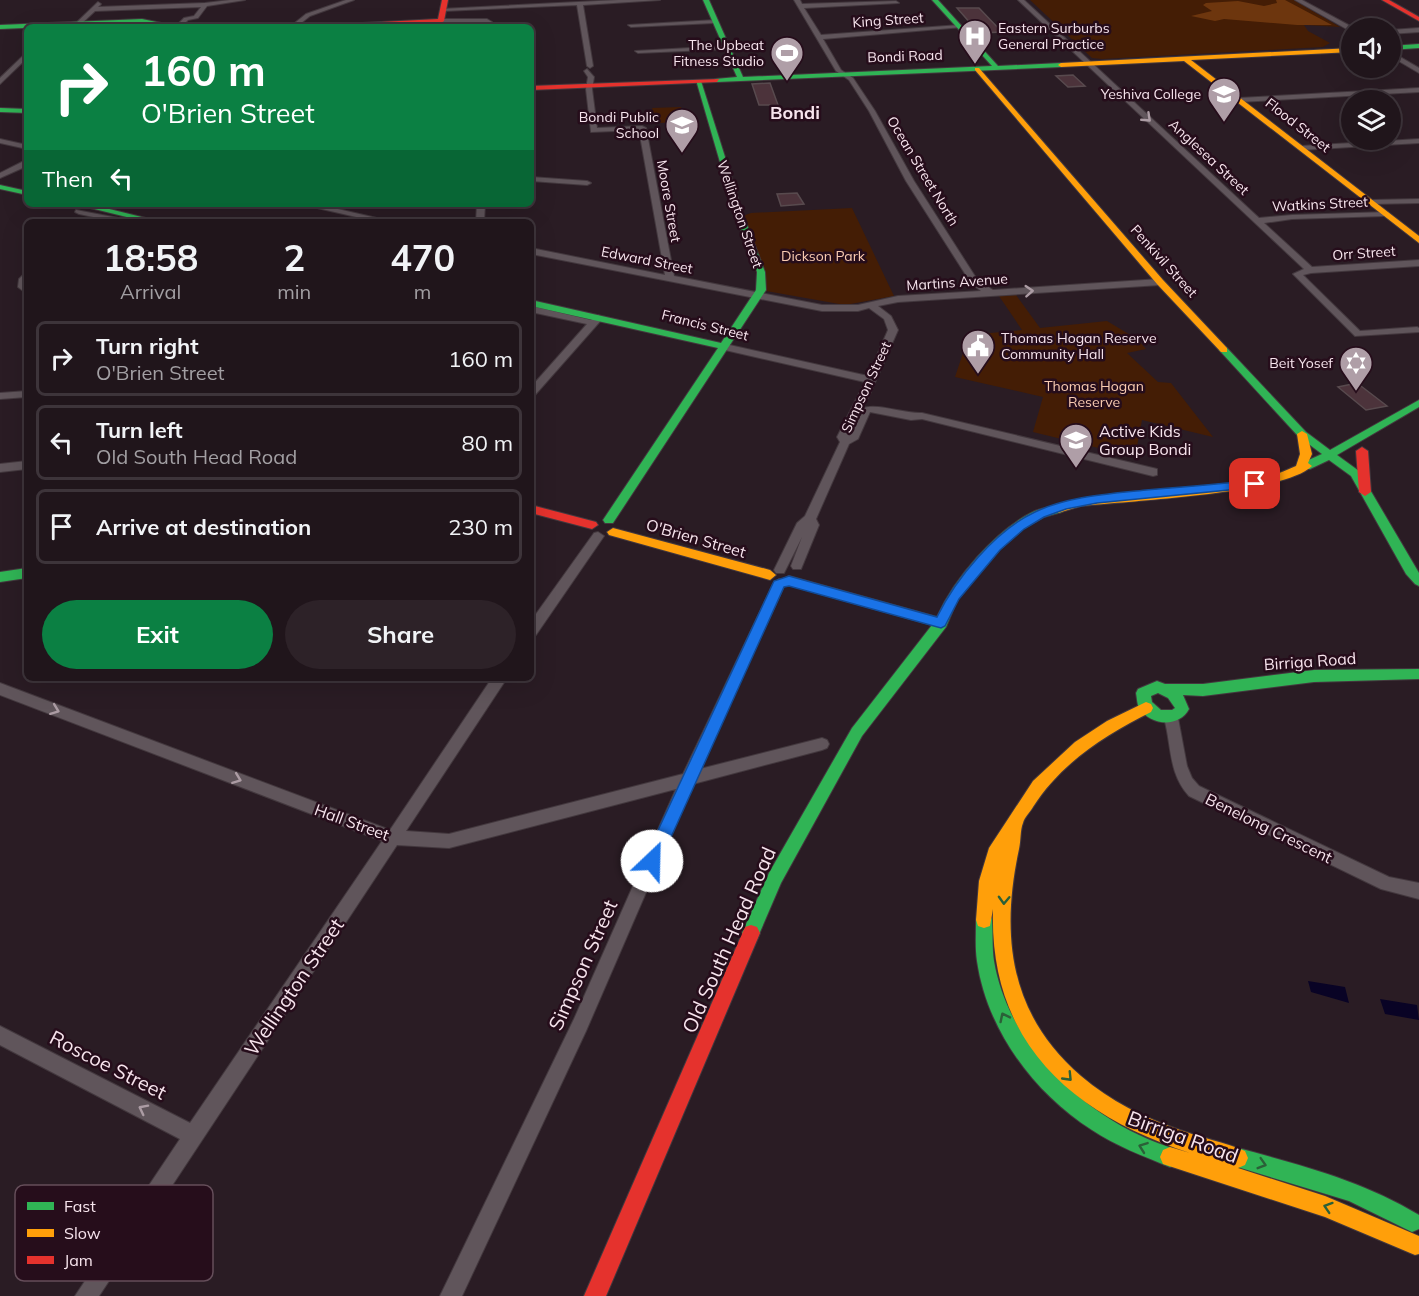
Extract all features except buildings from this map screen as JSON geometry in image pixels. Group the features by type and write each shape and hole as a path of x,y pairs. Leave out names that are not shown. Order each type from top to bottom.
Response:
{"street":[{"path":"78,24 102,0"},
{"path":"93,9 242,0"},
{"path":"297,24 308,15 351,0"},
{"path":"394,24 444,10 527,3 580,4 657,0"},
{"path":"706,0 741,79"},
{"path":"935,0 997,68"},
{"name":"Anglesea Street","path":"1021,0 1310,270"},
{"path":"1298,0 1341,24"},
{"path":"1385,0 1419,19"},
{"path":"798,3 896,3"},
{"name":"Ocean Street North","path":"798,3 839,71 851,79 872,111 910,181 975,283 992,293"},
{"path":"181,24 186,19 196,17 205,4"},
{"path":"580,4 590,86"},
{"path":"444,10 487,21 490,24"},
{"path":"78,24 148,21 163,24"},
{"path":"632,25 714,21"},
{"path":"0,27 24,27"},
{"name":"King Street","path":"819,37 960,27"},
{"path":"1401,31 1419,30"},
{"path":"1401,47 1419,46"},
{"path":"675,50 638,51 643,52 727,48"},
{"name":"Bondi Road","path":"534,88 1341,51"},
{"path":"0,82 24,57"},
{"name":"Flood Street","path":"1186,59 1419,240"},
{"path":"1401,59 1419,71"},
{"name":"Penkivil Street","path":"977,69 1160,282 1302,434 1355,474 1410,571 1419,581"},
{"name":"Wellington Street","path":"698,81 740,217 761,272 762,282 759,296"},
{"name":"Moore Street","path":"590,86 594,130 642,128 670,278"},
{"path":"1239,100 1419,90"},
{"path":"0,110 24,111"},
{"path":"0,141 24,146"},
{"path":"1300,148 1419,141"},
{"path":"0,176 24,164"},
{"path":"534,179 587,183"},
{"path":"0,188 24,192"},
{"path":"1371,202 1419,201"},
{"path":"85,207 120,219"},
{"path":"87,207 144,219"},
{"path":"329,207 378,219"},
{"name":"Watkins Street","path":"1257,221 1292,217 1337,218 1385,214"},
{"name":"Edward Street","path":"534,252 759,296"},
{"name":"Orr Street","path":"1310,270 1419,263"},
{"path":"1310,270 1299,272 1298,276 1358,334 1417,330"},
{"name":"Martins Avenue","path":"759,296 848,309 898,299 1160,282"},
{"path":"970,295 975,283"},
{"path":"534,627 595,530 598,521 611,526 759,296"},
{"name":"Francis Street","path":"534,304 596,320"},
{"name":"Simpson Street","path":"845,442 842,437 856,405 864,396 893,330 888,318 871,305"},
{"name":"Francis Street","path":"534,310 725,347 870,380"},
{"path":"534,390 596,320"},
{"path":"0,396 24,394"},
{"path":"864,396 916,410 922,416 1153,472"},
{"name":"Old South Head Road","path":"595,1296 788,853 856,732 941,623 965,603 1017,542 1050,520 1089,508 1263,491 1295,482 1419,403"},
{"name":"Simpson Street","path":"451,1296 580,1025 803,523 810,519 845,442 853,439 868,409 911,417 922,416"},
{"name":"Old South Head Road","path":"941,623 953,596 995,547 1019,526 1040,514 1063,506 1097,499 1255,484 1362,451 1419,417"},
{"path":"1300,469 1306,454 1302,434"},
{"path":"1362,451 1365,492"},
{"path":"0,468 24,465"},
{"path":"534,510 595,530"},
{"name":"Simpson Street","path":"797,566 813,525 810,519"},
{"name":"O'Brien Street","path":"611,526 941,623"},
{"path":"0,577 24,573"},
{"name":"Birriga Road","path":"1167,689 1203,690 1314,676 1419,674"},
{"name":"Wellington Street","path":"162,1185 498,681"},
{"path":"1149,688 1167,689 1177,696 1182,705 1180,713 1171,718 1158,716 1146,708 1142,700 1143,693 1149,688"},
{"name":"Hall Street","path":"0,689 393,838 448,841 822,744"},
{"name":"Birriga Road","path":"1182,705 1203,690"},
{"name":"Birriga Road","path":"1146,708 1094,735 1060,764 1028,801 1015,824 1001,838 988,878 983,944 990,984 1003,1017 1026,1058 1056,1092 1094,1122 1136,1145 1355,1216 1417,1248"},
{"name":"Benelong Crescent","path":"1171,718 1175,728 1179,772 1184,782 1194,791 1387,884 1419,891"},
{"name":"Birriga Road","path":"1015,824 1015,843 1005,878 1003,932 1006,971 1016,1003 1031,1032 1052,1061 1082,1091 1116,1113 1153,1131 1353,1190 1415,1218"},
{"name":"Roscoe Street","path":"0,1035 195,1136"},
{"path":"1415,1218 1412,1235 1417,1248"},
{"name":"Wellington Street","path":"86,1296 96,1281"}],"green space":[{"path":"1030,0 1294,0 1340,27 1304,25 1308,31 1330,43 1323,47 1102,59 1092,58"},
{"path":"681,107 685,122 656,123 652,108"},
{"name":"Dickson Park","path":"852,208 894,296 845,305 761,290 740,217 751,213"},
{"name":"Thomas Hogan Reserve","path":"1016,295 1040,328 1107,321 1137,339 1146,349 1127,353 1158,382 1171,383 1213,437 1142,420 1135,457 1033,432 1043,397 955,377 969,335 1022,330 999,296"}],"shaded area":[{"path":"1276,0 1285,0 1332,25 1297,25 1224,19 1215,21 1191,16 1212,11 1203,5 1206,3 1238,1 1264,6 1277,3"},
{"path":"1308,981 1345,987 1349,1003 1311,992"},
{"path":"1380,999 1417,1005 1419,1020 1385,1014"}],"traffic: fast":[{"path":"706,0 741,79"},
{"path":"935,0 997,68"},
{"path":"71,24 142,21 160,24"},
{"path":"0,27 24,26"},
{"path":"1401,47 1419,46"},
{"path":"717,80 1061,65"},
{"path":"609,520 761,290 761,272 740,217 698,81"},
{"path":"0,110 24,111"},
{"path":"0,187 24,192"},
{"path":"91,207 145,219"},
{"path":"534,304 725,347"},
{"path":"1224,350 1302,434 1355,474 1410,571 1419,581"},
{"path":"1306,466 1319,461 1419,403"},
{"path":"751,933 775,878 857,732 941,623 953,596 995,547 1019,526 1040,514 1058,509"},
{"path":"0,577 24,573"},
{"path":"789,581 941,623"},
{"path":"1167,689 1203,690 1314,676 1419,674"},
{"path":"1157,687 1170,692 1179,700 1182,709 1176,716 1158,716 1145,705 1143,693 1157,687"},
{"path":"984,920 986,961 996,1000 1013,1036 1036,1069 1065,1098 1098,1123 1133,1143 1170,1157"},
{"path":"1238,1158 1306,1176 1350,1191 1371,1199 1412,1222"}],"traffic: slow":[{"path":"1061,65 1341,51"},
{"path":"1186,59 1419,240"},
{"path":"977,69 1160,282 1224,350"},
{"path":"1300,469 1306,454 1302,434"},
{"path":"1058,509 1080,502 1225,488 1268,481 1306,466"},
{"path":"613,532 770,575"},
{"path":"984,920 987,881 997,848 1038,786 1080,746 1112,725 1146,708"},
{"path":"1015,824 1003,892 1001,915 1003,950 1011,988 1020,1012 1033,1035 1074,1083 1098,1101 1150,1129 1238,1158"},
{"path":"1170,1157 1325,1207 1415,1245"}],"traffic: jam":[{"path":"365,24 441,21 445,0"},
{"path":"1385,0 1419,19"},
{"path":"534,88 717,80"},
{"path":"1362,451 1365,492"},
{"path":"534,510 592,525"},
{"path":"595,1296 751,933"}],"place":[{"name":"Eastern Surburbs General Practice","path":"975,65"},
{"name":"The Upbeat Fitness Studio","path":"787,82"},
{"name":"Yeshiva College","path":"1224,123"},
{"name":"Bondi Public School","path":"682,154"},
{"name":"Thomas Hogan Reserve Community Hall","path":"978,375"},
{"name":"Beit Yosef","path":"1356,392"},
{"name":"Active Kids Group Bondi","path":"1076,469"}],"district":[{"name":"Bondi","path":"795,113"}],"route":[{"path":"652,861 779,584 789,581 941,623 953,596 995,547 1019,526 1040,514 1063,506 1097,499 1255,484"}]}
